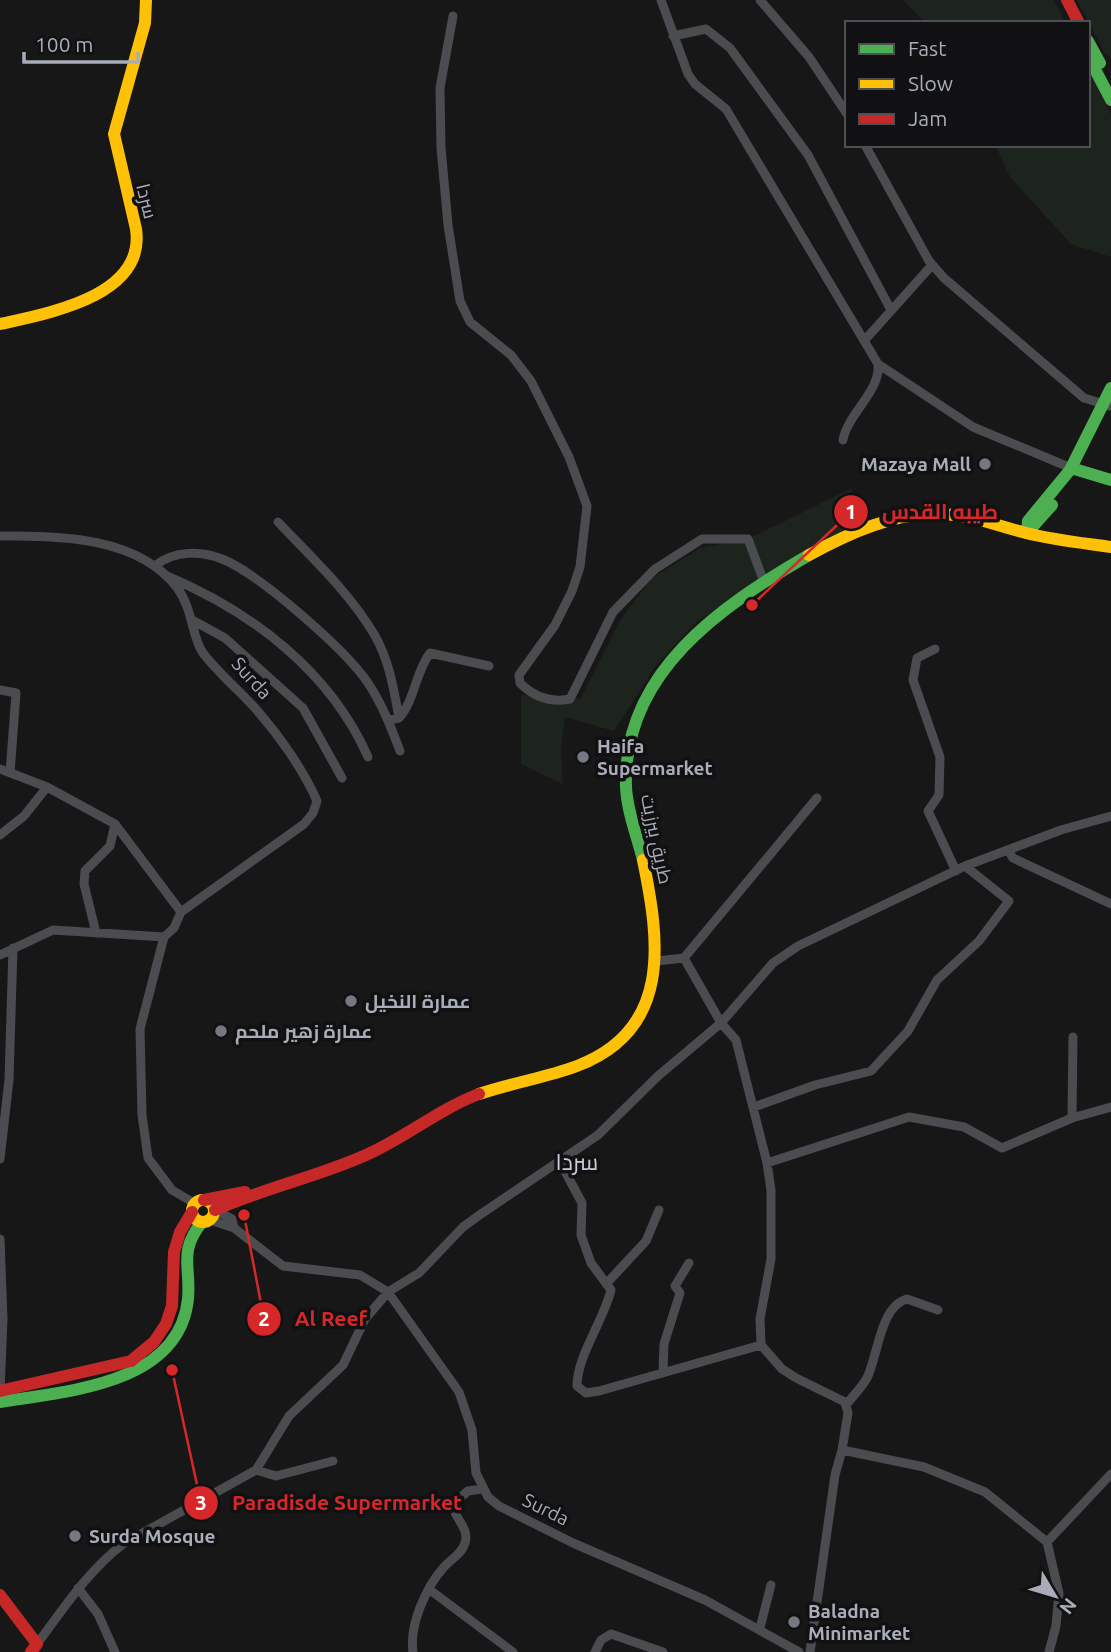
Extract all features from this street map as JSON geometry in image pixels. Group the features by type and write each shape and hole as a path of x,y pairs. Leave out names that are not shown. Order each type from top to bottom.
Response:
{"main road":[{"name":"سردا","path":"0,324 51,311 99,292 127,274 136,260 138,244 115,151 114,134 145,23 146,0"},
{"path":"1059,0 1070,21"},
{"path":"1067,0 1078,21"},
{"path":"1090,45 1111,85"},
{"path":"1090,60 1111,100"},
{"path":"1027,533 1075,469 1108,405 1111,388"},
{"path":"1075,469 1111,480"},
{"name":"طريق بيرزيت","path":"262,1189 310,1175 383,1147 471,1097 584,1064 609,1052 633,1030 642,1015 656,961 651,900 626,783 629,742 635,718 663,667 712,617 764,582 845,536 929,513 1111,547"},
{"path":"0,1392 131,1361 149,1349 162,1333 173,1309 173,1250 177,1233 197,1205 262,1189"},
{"path":"0,1402 133,1373 154,1361 171,1345 184,1321 188,1298 186,1245 209,1217 262,1189"},
{"path":"197,1205 211,1203 209,1217"},
{"path":"197,1205 209,1217"},
{"path":"0,1595 34,1648"}],"street":[{"path":"662,0 688,74 695,84 726,109 878,364 973,427 1075,469"},
{"path":"760,0 809,57 845,111"},
{"path":"453,16 440,88 441,148 448,225 460,301 470,322 511,355 531,381 569,457 587,506 580,567 572,591 555,625 519,675 520,684 543,698 557,702 569,699 613,612 655,569 702,539 748,539 764,582"},
{"path":"673,36 706,29 730,48 808,155 891,310"},
{"path":"865,147 932,264 1084,398 1108,405"},
{"path":"864,341 932,264"},
{"path":"843,440 855,411 878,379 878,364"},
{"path":"278,522 330,576 375,635 386,660 400,751"},
{"name":"Surda","path":"0,536 68,538 120,550 156,565 183,597 194,621 202,652 257,710 310,783 317,801 313,813 304,824 181,912 174,928 164,937 140,1029 142,1115 148,1158 172,1190 197,1205"},
{"path":"156,565 166,558 188,553 204,554 223,559 254,577 342,651 393,719"},
{"path":"166,575 204,591 250,618 334,696 368,757"},
{"path":"194,621 225,638 303,708 342,778"},
{"path":"754,1107 815,1085 872,1071 908,1031 936,980 979,941 1009,901 960,869 928,811 939,795 940,757 913,680 917,658 935,649"},
{"path":"393,719 406,709 423,662 430,653 489,666"},
{"path":"0,690 16,693 10,773"},
{"path":"0,769 47,787 115,824 181,912"},
{"path":"0,835 24,816 47,787"},
{"path":"656,961 684,958 817,798"},
{"path":"34,1648 78,1588 105,1558 123,1544 256,1470 289,1416 343,1365 365,1319 388,1292 419,1273 463,1227 598,1135 658,1076 721,1023 773,963 799,946 960,869 1061,830 1111,816"},
{"path":"96,933 84,884 85,871 110,846 115,824"},
{"path":"1008,850 1013,858 1111,904"},
{"path":"0,955 54,930 164,937"},
{"path":"0,1160 9,1080 13,948"},
{"path":"684,958 721,1023 736,1040 766,1163 771,1191 771,1259 760,1319 761,1345 782,1369 796,1378 839,1396 846,1405"},
{"path":"1072,1118 1073,1037"},
{"path":"766,1163 909,1117 964,1128 1002,1148 1072,1118 1111,1107"},
{"path":"560,1162 582,1203 581,1235 591,1263 611,1290 604,1316 577,1370 577,1386 586,1393 599,1391 761,1345"},
{"path":"233,1224 239,1200"},
{"path":"606,1284 646,1241 659,1210"},
{"path":"209,1217 233,1224 284,1266 360,1275 388,1292 459,1392 472,1430 473,1461 482,1489 468,1490 454,1503 454,1513 466,1530 465,1543 458,1555 444,1567 430,1590 414,1629 413,1652"},
{"path":"0,1239 0,1392"},
{"path":"663,1372 664,1344 678,1307 680,1293 675,1286 689,1263"},
{"path":"810,1652 846,1429 846,1405 866,1379 886,1323 896,1305 907,1299 938,1310"},
{"path":"842,1450 924,1467 985,1492 1047,1542 1059,1593 1056,1626 1049,1652"},
{"path":"256,1470 276,1476 333,1461"},
{"path":"1047,1542 1111,1474"},
{"name":"Surda","path":"482,1489 499,1506 520,1518 705,1600 760,1628 799,1652"},
{"path":"760,1628 771,1586"},
{"path":"78,1588 98,1614 115,1652"},
{"path":"430,1590 513,1652"},
{"path":"595,1652 601,1640 611,1634 663,1652"}],"shaded area":[{"path":"903,0 1054,0 1065,21 923,21"},
{"path":"1077,0 1111,0 1111,57 1105,54"},
{"path":"1090,72 1111,114 1111,257 1071,244 1010,177 996,147 1090,147"},
{"path":"852,488 851,534 698,620 655,667 614,731 565,717 561,750 563,784 521,764 521,695 580,699 621,619 652,578 700,548 748,539"}],"traffic: fast":[{"path":"1090,45 1100,63"},
{"path":"1090,60 1111,100"},
{"path":"1027,533 1028,521 1070,470 1111,388"},
{"path":"1071,468 1111,480"},
{"path":"1027,533 1052,505"},
{"path":"643,860 630,814 626,787 629,746 641,710 659,677 683,647 711,621 809,555"},
{"path":"0,1402 87,1387 116,1379 142,1366 164,1350 180,1328 188,1299 188,1251 190,1242 202,1222"}],"traffic: slow":[{"path":"0,324 43,314 90,298 110,286 126,271 135,252 136,229 114,134 145,23 146,0"},
{"path":"809,555 873,526 924,514 963,516 1037,535 1111,547"},
{"path":"479,1094 577,1066 608,1050 630,1030 644,1007 652,980 655,952 643,860"},
{"path":"203,1200 211,1203 214,1211 211,1219 203,1222 195,1219 192,1211 195,1203 203,1200"}],"traffic: jam":[{"path":"1067,0 1078,21"},
{"path":"215,1210 366,1155 450,1107 479,1094"},
{"path":"204,1200 245,1192"},
{"path":"0,1391 131,1361 154,1342 166,1324 172,1306 174,1252 180,1232 192,1212"},
{"path":"0,1595 37,1644 31,1652"}],"place":[{"name":"Mazaya Mall","path":"985,464"},
{"name":"طيبه القدس","path":"752,605"},
{"name":"Haifa Supermarket","path":"583,757"},
{"name":"عمارة النخيل","path":"351,1001"},
{"name":"عمارة زهير ملحم","path":"221,1031"},
{"name":"Al Reef","path":"244,1215"},
{"name":"Paradisde Supermarket","path":"172,1370"},
{"name":"Surda Mosque","path":"75,1536"},
{"name":"Baladna Minimarket","path":"794,1622"}],"district":[{"name":"سردا","path":"577,1162"}]}
